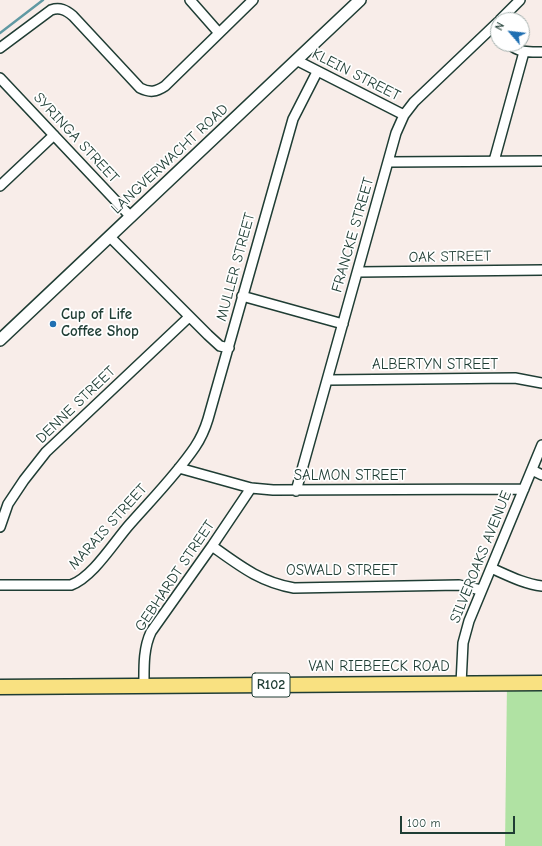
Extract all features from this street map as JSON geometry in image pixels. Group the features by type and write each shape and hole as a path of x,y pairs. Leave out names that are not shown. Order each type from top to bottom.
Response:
{"main road":[{"name":"VAN RIEBEECK ROAD","path":"0,687 542,683"}],"street":[{"path":"190,0 219,33"},
{"path":"0,48 43,16 54,9 60,9 68,12 140,88 150,92 159,90 165,86 253,0"},
{"name":"LANGVERWACHT ROAD","path":"0,340 360,0"},
{"path":"506,0 513,7"},
{"name":"FRANCKE STREET","path":"509,12 520,0"},
{"name":"FRANCKE STREET","path":"296,491 396,133 404,115 422,92 490,31"},
{"path":"494,161 524,52"},
{"path":"530,52 542,52"},
{"name":"KLEIN STREET","path":"296,60 404,115"},
{"name":"MULLER STREET","path":"179,468 196,446 203,434 229,348 242,296 293,119 317,72"},
{"name":"SYRINGA STREET","path":"0,78 131,217"},
{"path":"0,186 54,135"},
{"path":"388,162 542,161"},
{"path":"110,237 189,317 220,346 229,348"},
{"name":"OAK STREET","path":"358,272 542,270"},
{"path":"242,296 343,324"},
{"name":"DENNE STREET","path":"0,527 8,504 24,480 46,452 189,317"},
{"name":"ALBERTYN STREET","path":"328,380 515,378 542,383"},
{"name":"SILVEROAKS AVENUE","path":"461,684 465,633 481,590 542,445"},
{"name":"SALMON STREET","path":"179,468 251,488 296,491 524,489"},
{"name":"MARAIS STREET","path":"0,584 71,585 78,582 95,566 128,525 179,468"},
{"path":"532,470 542,476"},
{"name":"GEBHARDT STREET","path":"144,686 144,660 147,641 151,632 251,488"},
{"name":"OSWALD STREET","path":"212,546 251,573 272,583 294,588 459,585 481,590"},
{"path":"491,568 519,580 542,586"}],"green space":[{"path":"507,683 542,683 542,846 505,846"}],"waterway":[{"path":"0,33 43,0"}],"place":[{"name":"Cup of Life Coffee Shop","path":"53,324"}]}
